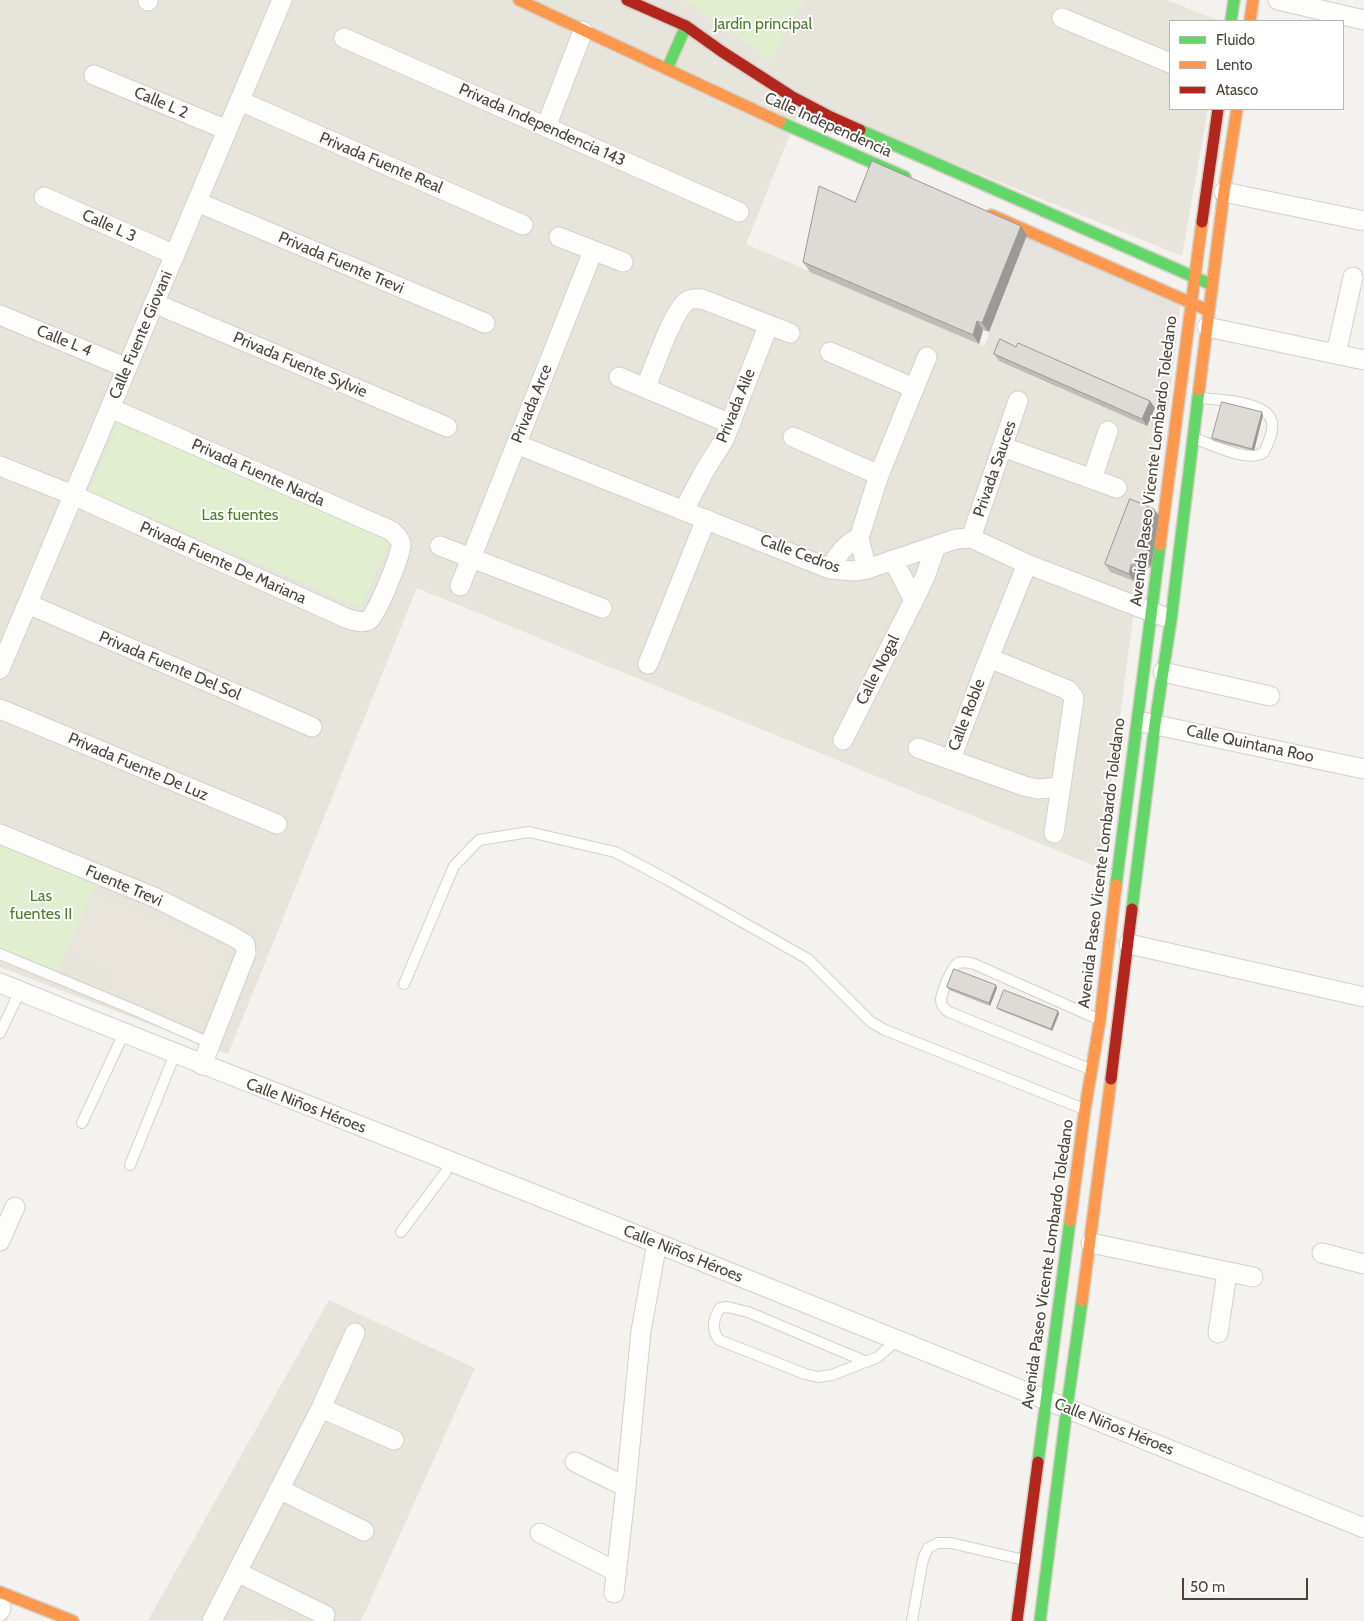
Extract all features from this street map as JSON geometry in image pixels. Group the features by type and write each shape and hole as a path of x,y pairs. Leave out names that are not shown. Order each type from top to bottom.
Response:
{"main road":[{"name":"Calle Independencia","path":"519,0 771,118 917,182"},
{"name":"Calle Independencia","path":"626,0 686,26 791,96 831,117 1213,285"},
{"path":"1231,20 1234,0"},
{"path":"1250,20 1253,0"},
{"path":"667,69 686,26"},
{"name":"Avenida Paseo Vicente Lombardo Toledano","path":"1017,1621 1036,1562 1067,1407 1091,1243 1096,1114 1091,1070 1100,1020 1136,720 1152,612 1194,276 1218,110"},
{"name":"Avenida Paseo Vicente Lombardo Toledano","path":"1040,1621 1036,1562 1046,1400 1096,1114 1111,1078 1155,724 1171,620 1200,398 1224,192 1237,110"},
{"path":"981,210 1191,302 1208,319"},
{"path":"2,1606 73,1621"}],"street":[{"name":"Calle Fuente Giovani","path":"0,670 282,0"},
{"path":"1278,0 1364,20"},
{"path":"1062,18 1169,63"},
{"path":"546,127 583,31"},
{"name":"Privada Independencia 143","path":"344,38 739,212"},
{"name":"Calle L 2","path":"94,75 227,130"},
{"name":"Privada Fuente Real","path":"240,101 523,224"},
{"path":"1224,192 1364,221"},
{"name":"Calle L 3","path":"44,197 175,255"},
{"name":"Privada Fuente Trevi","path":"197,202 485,323"},
{"path":"559,237 623,262"},
{"name":"Privada Arce","path":"460,586 593,251"},
{"path":"1336,354 1353,276"},
{"path":"646,387 678,310 688,300 696,298 790,334"},
{"name":"Privada Fuente Sylvie","path":"154,303 447,427"},
{"name":"Calle L 4","path":"0,315 127,368"},
{"path":"1208,319 1364,360"},
{"name":"Privada Aile","path":"684,510 705,470 724,440 768,326"},
{"path":"830,352 914,388"},
{"path":"867,569 859,538 879,475 927,357"},
{"path":"619,376 731,424"},
{"name":"Privada Sauces","path":"971,538 1018,401"},
{"name":"Privada Fuente Narda","path":"110,408 392,531 401,543"},
{"path":"1092,479 1108,431"},
{"path":"793,437 879,475"},
{"name":"Calle Cedros","path":"516,444 830,569 854,571 867,569 956,539 971,538"},
{"path":"1003,447 1116,488"},
{"name":"Privada Fuente De Mariana","path":"0,466 73,495 346,618 359,621 368,620 377,608 400,552 401,543"},
{"path":"648,664 706,519"},
{"path":"830,569 846,545 859,538"},
{"path":"971,538 1027,564 1171,620"},
{"path":"440,546 602,608"},
{"name":"Calle Nogal","path":"843,740 914,600 936,546"},
{"path":"894,560 914,600"},
{"name":"Calle Roble","path":"1027,564 951,759 1024,786 1038,789 1060,787"},
{"name":"Privada Fuente Del Sol","path":"28,604 312,727"},
{"path":"989,658 1068,690 1074,698 1054,833"},
{"path":"1163,672 1270,696"},
{"name":"Privada Fuente De Luz","path":"0,709 277,824"},
{"name":"Calle Quintana Roo","path":"1136,720 1364,769"},
{"path":"918,748 951,759"},
{"name":"Fuente Trevi","path":"0,834 156,898 245,944 246,953 210,1043"},
{"path":"1129,944 1364,997"},
{"name":"Calle Niños Héroes","path":"0,983 202,1065 657,1243 1364,1528"},
{"path":"202,1065 210,1043"},
{"path":"0,1241 15,1207"},
{"path":"614,1593 640,1331 657,1243"},
{"path":"1091,1243 1253,1277"},
{"path":"1322,1253 1364,1264"},
{"path":"1218,1333 1227,1273"},
{"path":"212,1621 321,1408 355,1334"},
{"path":"321,1408 394,1440"},
{"path":"574,1462 626,1486"},
{"path":"279,1489 364,1531"},
{"path":"540,1534 617,1572"},
{"path":"237,1572 325,1614"}],"lane":[{"path":"1175,433 1241,455 1255,456 1264,452 1271,435 1272,423 1269,415 1261,408 1247,404 1179,397"},
{"path":"404,984 454,866 479,840 529,832 616,852 808,959 871,1022 885,1030 1096,1114"},
{"path":"0,954 210,1043"},
{"path":"1111,1078 948,1012 944,1009 941,998 953,968 964,962 974,964 1118,1028"},
{"path":"0,1033 20,991"},
{"path":"82,1123 124,1033"},
{"path":"130,1165 175,1054"},
{"path":"401,1232 445,1173 450,1162"},
{"path":"867,1362 748,1312 728,1307 720,1308 715,1315 714,1333 719,1340 805,1374 818,1377 832,1375 878,1358 897,1340"},
{"path":"912,1621 923,1559 928,1548 938,1543 951,1543 1036,1562"}],"shaded area":[{"path":"0,0 1167,0 1217,20 1169,20 1169,110 1208,110 1182,256 803,102 746,244 1159,421 1100,868 417,588 228,1054 0,967"},
{"path":"1027,235 1180,306 1168,410 1155,408 984,347"},
{"path":"95,898 225,952 195,1022 112,988 120,971 73,948"},
{"path":"329,1300 475,1368 361,1621 148,1620"}],"green space":[{"name":"Jardín principal","path":"685,0 803,0 771,60"},
{"name":"Las fuentes","path":"118,423 391,539 361,608 89,491"},
{"name":"Las fuentes II","path":"0,842 98,882 57,970 0,948"}],"building":[{"path":"872,161 1021,226 982,323 977,321 973,335 803,262 819,186 855,202"},
{"path":"1000,339 1016,347 1018,343 1150,401 1142,419 994,354"},
{"path":"1222,402 1262,412 1252,449 1212,438"},
{"path":"1130,499 1154,509 1146,560 1131,565 1129,574 1105,564"},
{"path":"954,969 996,985 989,1003 947,987"},
{"path":"1004,990 1058,1011 1051,1029 997,1008"}],"traffic: fast":[{"path":"1231,20 1234,0"},
{"path":"667,69 686,26"},
{"path":"780,122 905,177"},
{"path":"860,130 1210,284"},
{"path":"1132,909 1155,724 1171,620 1199,390"},
{"path":"1116,885 1160,545"},
{"path":"1038,1462 1070,1221"},
{"path":"1040,1621 1082,1301"}],"traffic: slow":[{"path":"519,0 780,122"},
{"path":"1250,20 1253,0"},
{"path":"1199,390 1224,192 1237,110"},
{"path":"991,215 1205,309"},
{"path":"1160,545 1202,222"},
{"path":"1070,1221 1085,1109 1100,1020 1116,885"},
{"path":"1082,1301 1111,1079"},
{"path":"0,1592 73,1621"}],"traffic: jam":[{"path":"627,0 686,26 791,96 860,130"},
{"path":"1202,222 1218,110"},
{"path":"1111,1079 1132,909"},
{"path":"1017,1621 1038,1462"}]}
